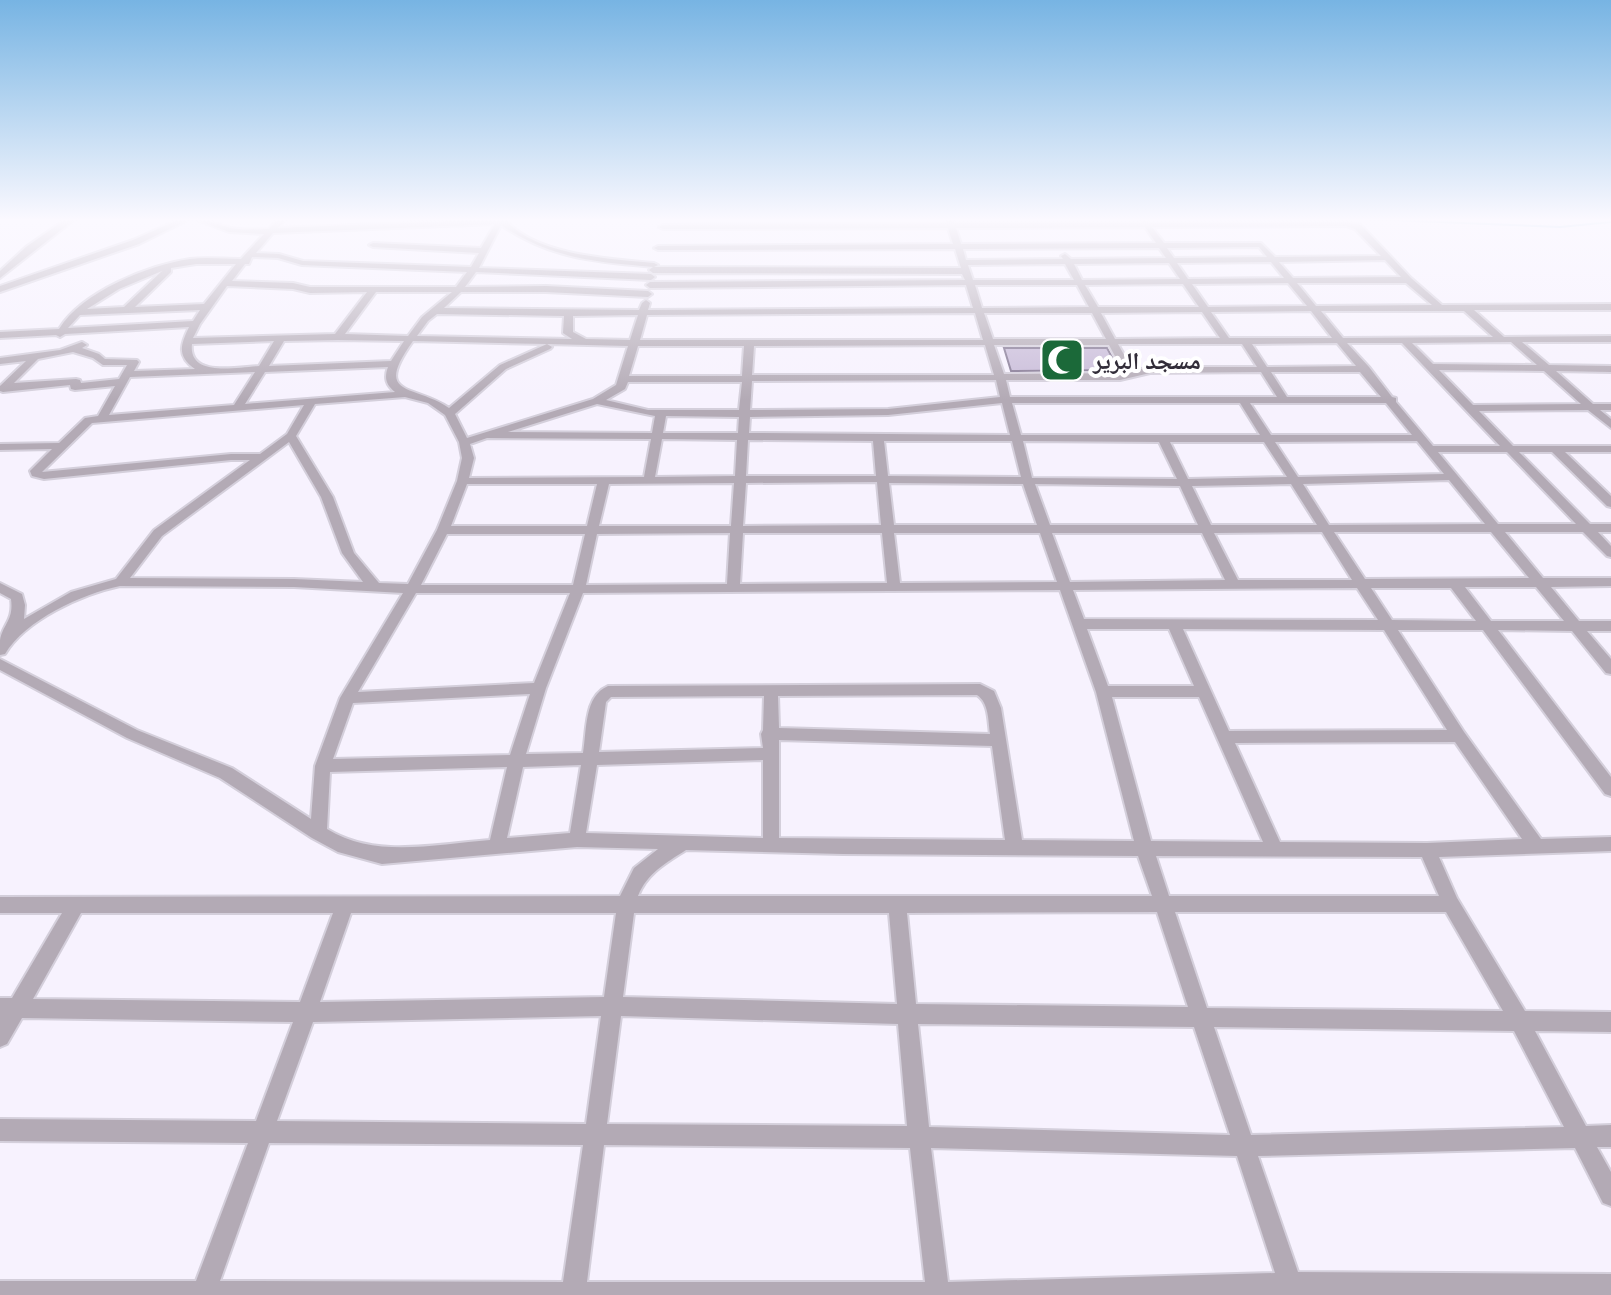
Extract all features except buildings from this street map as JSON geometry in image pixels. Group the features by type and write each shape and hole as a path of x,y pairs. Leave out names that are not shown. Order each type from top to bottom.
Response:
{"street":[{"path":"0,289 28,279"},
{"path":"60,334 64,324 76,312 135,279"},
{"path":"127,310 158,279"},
{"path":"204,370 191,362 186,353 186,341 205,307 228,279"},
{"path":"268,284 273,279"},
{"path":"405,394 393,385 390,375 394,364 410,339 466,279"},
{"path":"225,283 268,284 310,290 373,290 459,289 626,279"},
{"path":"464,442 597,401 621,387 626,379 651,279"},
{"path":"687,279 802,284 870,279"},
{"path":"802,279 802,284"},
{"path":"967,279 1000,377 1027,479 1103,692 1144,847 1292,1290"},
{"path":"1038,279 1079,283 1408,280 1440,308"},
{"path":"1077,279 1130,374"},
{"path":"1183,279 1226,340"},
{"path":"1293,281 1610,667"},
{"path":"338,337 373,290"},
{"path":"76,312 205,307"},
{"path":"434,311 569,313 1611,307"},
{"path":"1466,308 1501,339"},
{"path":"134,329 149,309"},
{"path":"569,313 568,333 589,344"},
{"path":"0,335 195,324"},
{"path":"0,361 34,358 74,349 107,331"},
{"path":"186,341 338,337 556,344 749,344 1611,339"},
{"path":"238,407 281,338"},
{"path":"1513,339 1611,425"},
{"path":"1404,340 1611,553"},
{"path":"1245,341 1284,400"},
{"path":"449,413 503,367 556,344"},
{"path":"733,589 749,344"},
{"path":"74,349 99,357 103,362 134,362 102,418"},
{"path":"2,390 34,358"},
{"path":"2,390 72,382 76,382 75,387 87,387 125,378 204,370 259,371 394,364"},
{"path":"1432,367 1611,369"},
{"path":"626,379 1000,377 1130,374 1150,370 1366,369"},
{"path":"262,457 36,474 84,422 102,418 405,394 432,401 449,413 464,442 468,458 463,481 443,530 412,589 347,698 323,766 318,833"},
{"path":"597,401 623,409 661,413 744,414 888,412 1005,400 1392,400"},
{"path":"1243,400 1459,736 1536,846"},
{"path":"120,582 158,533 291,436 312,401"},
{"path":"1472,408 1611,407"},
{"path":"649,479 661,413"},
{"path":"486,435 1422,438"},
{"path":"291,436 327,498 336,531 353,566 374,586"},
{"path":"878,437 894,587"},
{"path":"1163,439 1233,584"},
{"path":"0,447 60,446"},
{"path":"1431,449 1611,449"},
{"path":"1556,450 1611,503"},
{"path":"463,481 1027,479 1184,483 1451,477"},
{"path":"497,845 517,758 539,688 578,589 604,480"},
{"path":"443,530 1611,528"},
{"path":"9,635 69,596 91,587 120,582 412,589 1611,582"},
{"path":"1455,583 1611,789"},
{"path":"0,587 17,597 21,609 0,650"},
{"path":"1173,623 1274,848"},
{"path":"1080,624 1611,626"},
{"path":"0,664 132,734 226,773 338,845 382,856 577,840 771,845 1427,850 1611,844"},
{"path":"347,698 539,688"},
{"path":"771,689 771,845"},
{"path":"577,840 587,759 599,700 608,692 980,689 989,695 994,708 1014,847"},
{"path":"1103,692 1204,691"},
{"path":"769,734 998,740"},
{"path":"1224,737 1459,736"},
{"path":"323,766 517,758 769,754"},
{"path":"573,1294 626,905 634,878 641,870 684,843"},
{"path":"1427,850 1451,904 1519,1020 1611,1195"},
{"path":"0,905 1451,904"},
{"path":"897,905 938,1295"},
{"path":"204,1295 345,906"},
{"path":"0,1037 8,1008 75,907"},
{"path":"8,1008 307,1012 613,1006 907,1014 1611,1022"},
{"path":"0,1130 919,1137 1246,1146 1611,1136"},
{"path":"0,1293 938,1295 1611,1286"}],"place":[{"name":"مسجد البرير","path":"1062,360"}]}
